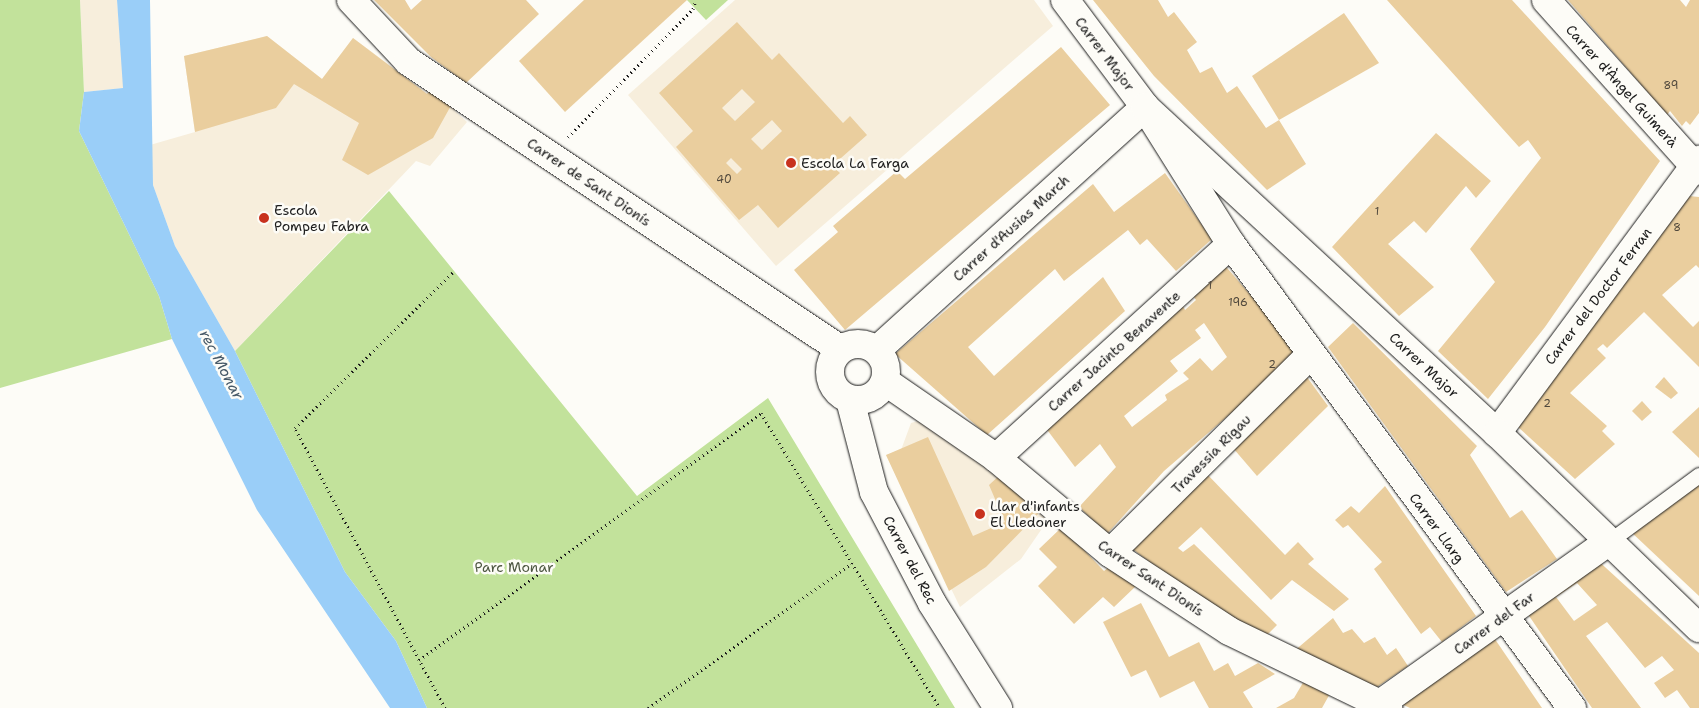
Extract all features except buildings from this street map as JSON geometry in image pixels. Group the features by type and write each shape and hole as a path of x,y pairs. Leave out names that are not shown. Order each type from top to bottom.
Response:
{"street":[{"name":"Carrer de Sant Dionís","path":"351,0 408,61 840,348"},
{"name":"Carrer Major","path":"1065,0 1145,107 1231,244 1308,350"},
{"name":"Carrer d'Àngel Guimerà","path":"1546,0 1698,166"},
{"name":"Carrer Major","path":"1145,107 1497,433 1699,628"},
{"name":"Carrer d'Ausias March","path":"877,350 1145,107"},
{"name":"Carrer del Doctor Ferran","path":"1497,433 1698,166"},
{"name":"Carrer Jacinto Benavente","path":"996,458 1231,244"},
{"path":"859,344 877,350 886,364 886,382 872,398 850,400 834,389 828,371 840,348 859,344"},
{"name":"Travessia Rigau","path":"1110,553 1308,350"},
{"name":"Carrer Llarg","path":"1308,350 1502,617 1572,708"},
{"name":"Carrer Sant Dionís","path":"886,382 996,458 1110,553 1229,631 1384,706"},
{"name":"Carrer del Rec","path":"850,400 874,492 932,602 998,708"},
{"name":"Carrer del Far","path":"1384,706 1502,617 1608,542"}],"lane":[{"path":"1608,542 1699,475"}],"path":[{"path":"550,156 693,9 696,0"},
{"path":"445,708 295,428 454,271"},
{"path":"419,660 761,413 940,708"},
{"path":"648,708 852,563"}],"shaded area":[{"path":"80,0 117,0 124,88 84,92"},
{"name":"Escola La Farga","path":"735,0 1034,0 1053,26 776,266 628,95"},
{"name":"Escola Pompeu Fabra","path":"267,36 322,79 353,38 427,93 433,87 453,102 455,111 467,122 430,166 416,161 235,351 175,246 153,185 150,145 195,132 184,56"},
{"name":"Llar d'infants El Lledoner","path":"924,419 1050,517 1021,559 960,607 886,455 901,450 911,423"}],"green space":[{"path":"0,0 80,0 84,92 79,131 159,296 172,339 0,388"},
{"path":"687,0 728,0 706,20"},
{"name":"Parc Monar","path":"389,191 637,496 768,398 955,708 427,708 396,641 345,572 235,351"}],"water":[{"name":"rec Monar","path":"117,0 150,0 153,185 175,246 235,351 345,572 396,641 427,708 390,708 257,510 172,339 159,296 79,131 84,92 123,88"}],"place":[{"name":"Escola La Farga","path":"791,163"},
{"name":"Escola Pompeu Fabra","path":"264,218"},
{"name":"Llar d'infants El Lledoner","path":"980,514"}]}
